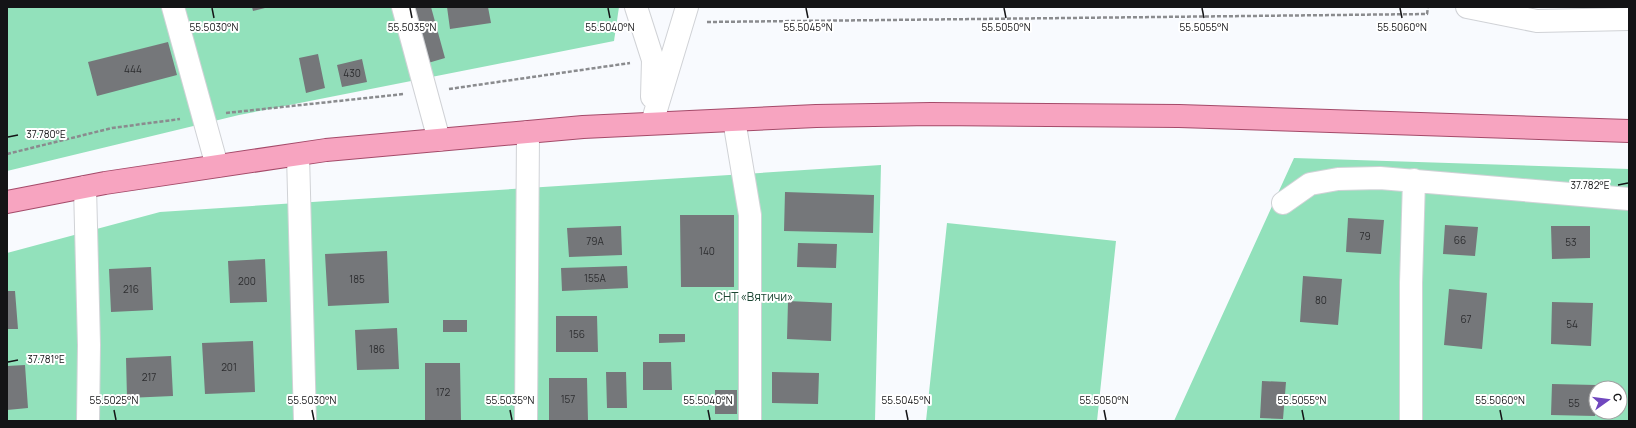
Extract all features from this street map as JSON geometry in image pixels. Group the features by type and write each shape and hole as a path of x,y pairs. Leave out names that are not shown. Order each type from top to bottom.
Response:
{"main road":[{"path":"7,202 85,187 326,150 582,127 652,123 816,116 931,114 1179,116 1629,131"}],"street":[{"path":"173,7 217,166"},
{"path":"403,7 439,140"},
{"path":"636,7 652,60 652,123"},
{"path":"1467,7 1537,22 1629,19"},
{"path":"652,123 685,15"},
{"path":"734,120 750,215 750,421"},
{"path":"526,421 528,132"},
{"path":"298,155 305,421"},
{"path":"1283,203 1310,184 1338,179 1380,178 1629,199"},
{"path":"1411,421 1411,283 1414,180"},
{"path":"85,187 89,345 88,421"}],"path":[{"path":"685,15 1427,14 1428,7"},
{"path":"7,154 112,128 204,116 426,92 652,60"}],"green space":[{"path":"7,7 619,7 614,41 239,115 7,171"},
{"path":"1294,158 1629,169 1629,421 1174,421"},
{"name":"СНТ «Вятичи»","path":"881,165 875,421 7,421 7,253 160,212"},
{"path":"947,223 1116,241 1097,421 926,421"}],"building":[{"path":"252,7 265,7 265,8 253,11"},
{"path":"413,7 431,7 445,58 428,63"},
{"path":"447,7 488,7 491,23 450,29"},
{"path":"168,42 177,75 97,96 88,62"},
{"path":"318,54 325,88 306,93 299,58"},
{"path":"362,59 367,82 342,87 337,65"},
{"path":"785,192 874,195 873,233 784,231"},
{"path":"680,215 734,215 734,287 681,287"},
{"path":"1348,218 1384,220 1381,254 1346,252"},
{"path":"1445,225 1478,227 1475,256 1443,254"},
{"path":"621,226 622,255 569,257 567,228"},
{"path":"1551,226 1590,226 1590,258 1552,259"},
{"path":"798,243 837,244 836,268 797,267"},
{"path":"387,251 389,303 328,306 325,254"},
{"path":"265,259 267,302 230,303 228,261"},
{"path":"627,266 628,288 562,291 561,268"},
{"path":"151,267 153,310 111,312 109,269"},
{"path":"1303,276 1342,279 1338,325 1300,322"},
{"path":"1449,289 1487,293 1482,349 1444,345"},
{"path":"7,291 15,291 18,329 7,329"},
{"path":"788,301 832,303 831,341 787,339"},
{"path":"1552,302 1593,303 1591,346 1551,344"},
{"path":"556,316 597,316 598,352 556,352"},
{"path":"443,320 467,320 467,332 443,332"},
{"path":"397,328 399,369 357,370 355,330"},
{"path":"659,334 685,334 685,342 659,343"},
{"path":"253,341 255,392 205,394 202,343"},
{"path":"171,356 173,396 127,398 126,358"},
{"path":"643,362 671,362 672,390 643,390"},
{"path":"425,363 460,363 461,421 425,421"},
{"path":"25,365 28,408 7,410 7,366"},
{"path":"606,372 626,372 627,408 607,408"},
{"path":"772,372 819,373 818,404 772,403"},
{"path":"549,378 587,378 588,421 549,421"},
{"path":"1262,381 1286,382 1283,419 1260,418"},
{"path":"1552,384 1588,385 1588,416 1551,415"},
{"path":"715,390 737,390 737,414 715,414"}]}
